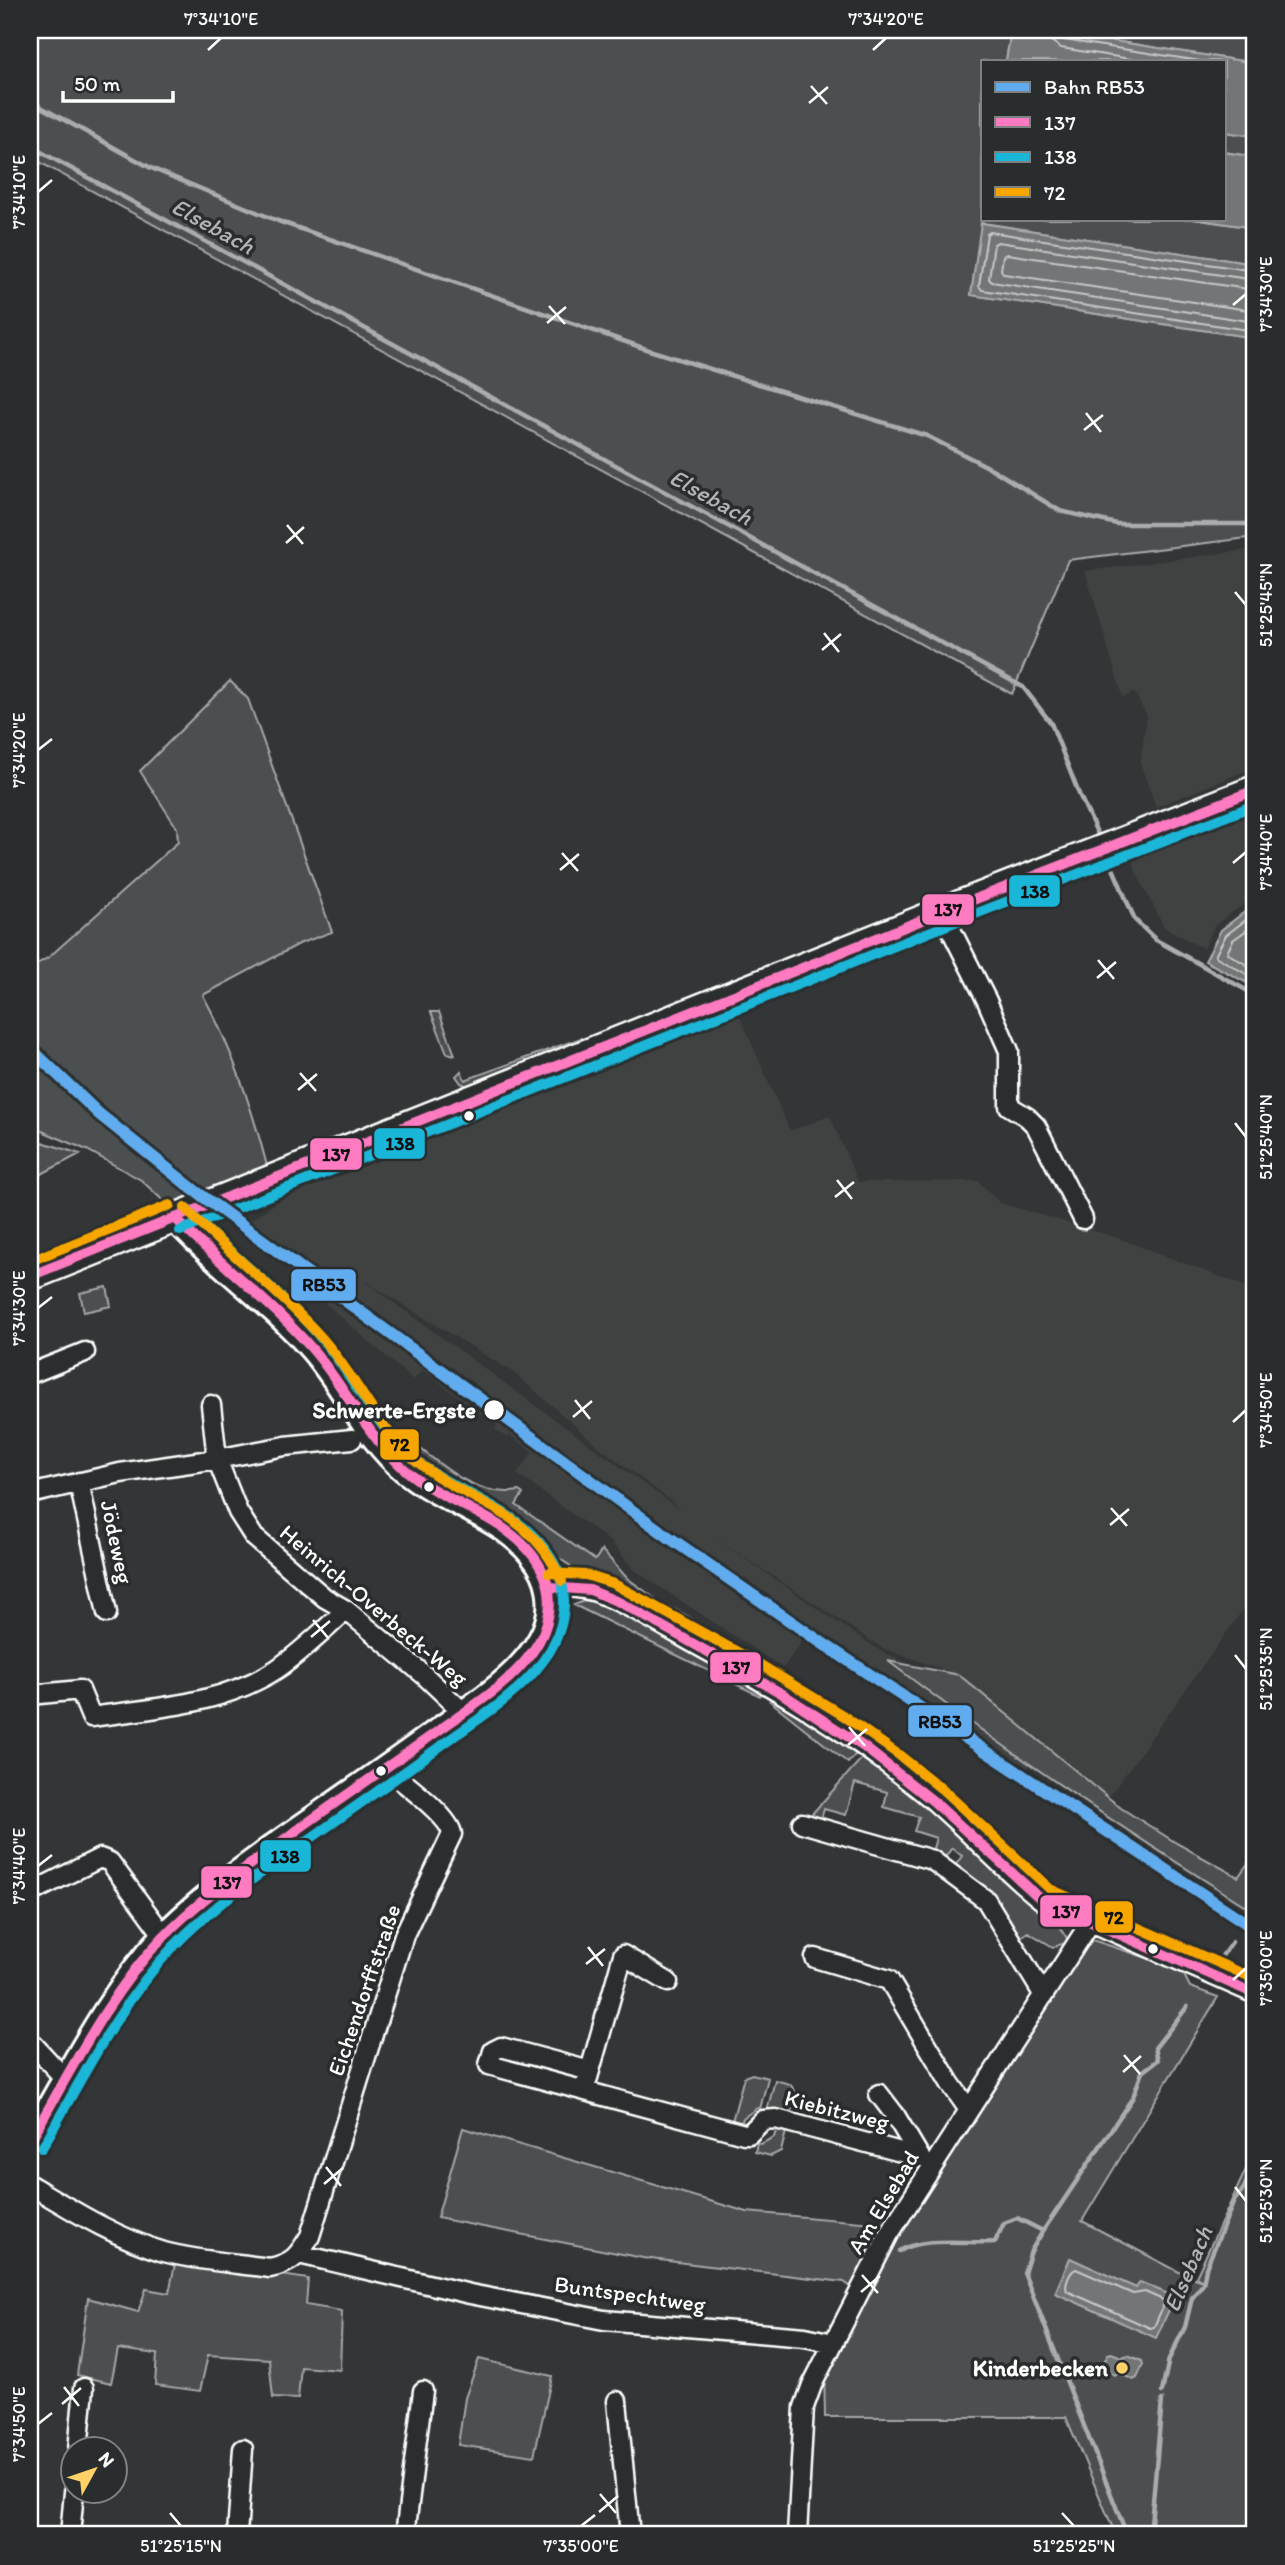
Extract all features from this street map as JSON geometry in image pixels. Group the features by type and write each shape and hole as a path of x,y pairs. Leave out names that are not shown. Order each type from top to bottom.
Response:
{"main road":[{"path":"30,1276 1255,790"}],"street":[{"path":"942,912 987,1000 1009,1051 1009,1106 1036,1126 1083,1219"},
{"path":"30,2141 130,1977 164,1937 197,1905 242,1870 464,1713 514,1672 541,1639 548,1624 551,1606 549,1587 540,1566 512,1535 430,1489 403,1469 372,1433 342,1387 311,1348 196,1241 175,1217"},
{"path":"30,1374 85,1352"},
{"name":"Heinrich-Overbeck-Weg","path":"211,1405 217,1459 238,1512 254,1537 325,1598 346,1609 423,1674 464,1713"},
{"path":"30,1494 120,1473 352,1438"},
{"name":"Jödeweg","path":"79,1482 107,1613"},
{"path":"549,1587 572,1587 595,1592 660,1624 772,1686 830,1723 916,1786 948,1812 1020,1883 1043,1901 1255,1994"},
{"path":"30,1695 80,1690 91,1717 214,1697 241,1688 276,1670 309,1645 346,1609"},
{"name":"Eichendorffstraße","path":"299,2254 310,2236 404,1936 452,1834 448,1823 386,1768"},
{"path":"802,1823 932,1860 986,1900 1043,1994"},
{"path":"30,1893 100,1858 110,1862 164,1937"},
{"name":"Am Elsebad","path":"797,2535 804,2407 833,2343 926,2162 968,2110 1090,1923"},
{"path":"584,2091 622,1955 668,1982"},
{"path":"815,1958 889,1980 968,2110"},
{"path":"30,2041 66,2080"},
{"name":"Kiebitzweg","path":"590,2071 501,2047 493,2052 489,2065 744,2134 749,2134 763,2120 776,2119 926,2162"},
{"name":"Kiebitzweg","path":"879,2094 926,2162"},
{"path":"30,2185 87,2219 126,2238 164,2252 270,2268 286,2265 299,2254"},
{"name":"Buntspechtweg","path":"299,2254 422,2283 604,2320 805,2337 833,2343"},
{"path":"79,2436 84,2388"},
{"path":"405,2535 423,2391"},
{"path":"617,2401 630,2535"},
{"path":"237,2535 243,2449"},
{"path":"70,2535 73,2506"}],"shaded area":[{"path":"30,30 1011,30 1006,60 981,60 981,220 1200,220 1255,228 1255,264 982,223 971,295 1255,338 1255,537 1068,560 1012,694 30,157"},
{"path":"1043,30 1255,30 1255,63"},
{"path":"1226,132 1255,136 1255,157 1226,152"},
{"path":"1255,549 1255,772 1248,770 1156,807 1140,763 1147,716 1134,692 1123,698 1085,571"},
{"path":"230,681 248,699 332,932 301,943 203,995 240,1079 267,1166 207,1192 115,1119 30,1038 30,955 37,964 49,957 178,842 177,828 140,771"},
{"path":"1255,807 1255,896 1215,925 1204,949 1164,927 1136,872 1131,855 1236,812"},
{"path":"733,1001 790,1131 830,1116 858,1182 978,1181 1000,1203 1115,1237 1255,1290 1255,1593 1108,1798 959,1675 882,1648 715,1538 879,1650 900,1660 920,1676 1029,1765 1026,1788 804,1638 783,1668 634,1570 611,1542 517,1474 533,1452 509,1435 507,1438 495,1429 497,1425 422,1370 413,1380 286,1269 217,1215 229,1209 248,1222 291,1192","holes":["361,1279 513,1372 603,1450 680,1510"]},
{"path":"431,1012 439,1012 455,1055 447,1053"},
{"path":"581,1038 583,1042 469,1087 461,1083 456,1076 461,1071 465,1080"},
{"path":"30,1054 107,1128 192,1196 169,1206 141,1180 87,1150 30,1126"},
{"path":"42,1142 80,1154 30,1180 30,1148"},
{"path":"107,1287 111,1306 84,1312 80,1293"},
{"path":"401,1436 472,1484 503,1492 519,1491 523,1494 516,1505 595,1560 602,1550 627,1578 660,1602 686,1615 791,1684 789,1688 740,1658 600,1585 563,1561 519,1523 433,1475 405,1453 396,1441"},
{"path":"589,1599 706,1655 763,1689 760,1696 574,1605"},
{"path":"888,1661 959,1675 1121,1808 1238,1877 1255,1854 1255,1912 1069,1791"},
{"path":"781,1696 856,1754 848,1763 770,1701"},
{"path":"862,1758 937,1813 1013,1886 1055,1917 1069,1942 1053,1947 1028,1932 1019,1938 994,1896 955,1866 962,1856 952,1848 945,1857 932,1852 936,1838 914,1831 919,1817 884,1807 887,1792 855,1783 846,1815 824,1809 821,1819 810,1816"},
{"path":"1083,1937 1181,1969 1190,1987 1218,1997 1082,2221 1183,2274 1205,2282 1196,2277 1255,2150 1255,2535 1102,2535 1114,2531 1066,2417 825,2417 824,2367 970,2113"},
{"path":"752,2074 768,2078 760,2109 757,2108 743,2118 740,2127 731,2125 744,2077"},
{"path":"775,2080 790,2084 797,2094 790,2117 767,2111"},
{"path":"778,2125 787,2128 781,2151 771,2156 755,2152 757,2143 761,2144 774,2137"},
{"path":"463,2128 747,2212 885,2224 854,2289 844,2282 643,2258 437,2218"},
{"path":"176,2259 308,2279 306,2305 342,2311 340,2370 301,2367 298,2399 273,2398 269,2359 208,2355 200,2391 155,2385 157,2354 118,2349 111,2383 77,2375 88,2298 138,2312 146,2289 169,2293"},
{"path":"479,2359 552,2376 534,2456 458,2445 465,2398"}],"water":[{"path":"1011,30 1043,30 1255,63 1255,136 1226,132 1226,60 1006,60"},
{"path":"1226,152 1255,157 1255,228 1200,220 1226,220"},
{"path":"981,223 1255,264 1255,338 971,295"},
{"path":"1255,904 1255,987 1205,961 1221,930"},
{"path":"1070,2258 1136,2288 1140,2282 1175,2297 1156,2338 1055,2293"},
{"name":"Kinderbecken","path":"1111,2353 1122,2357 1128,2355 1142,2361 1137,2378 1133,2380 1104,2370 1102,2366"}],"waterway":[{"path":"30,101 151,168 278,221 649,350 927,436 992,469 1060,511 1117,524 1255,524"},
{"name":"Elsebach","path":"30,146 1023,687 1051,723 1101,841"},
{"name":"Elsebach","path":"1109,859 1135,920 1156,940 1255,995"},
{"path":"1222,1956 1232,1942"},
{"path":"1127,2535 1024,2273 1031,2251 1133,2097 1142,2072 1158,2060 1155,2048 1187,2007"},
{"name":"Elsebach","path":"1162,2392 1169,2359 1185,2327 1192,2298 1203,2284 1206,2268 1234,2201 1244,2188 1255,2164"},
{"path":"900,2251 910,2246 933,2242 995,2242 1004,2223 1017,2218 1043,2231"},
{"name":"Elsebach","path":"1150,2535 1162,2400"}],"rail line":[{"name":"RB53","path":"30,1048 99,1114 194,1190 667,1536 822,1643 1255,1929"}],"transit line":[{"name":"137","path":"30,1276 1255,790"},
{"name":"138","path":"180,1231 1255,805"},
{"name":"72","path":"30,1261 170,1205"},
{"name":"138","path":"42,2148 118,2018 153,1969 173,1947 239,1889 485,1715 522,1685 551,1650 557,1638 563,1612 563,1586 559,1573 540,1543 508,1515 432,1472 401,1447 377,1418 336,1357 309,1325 185,1208"},
{"name":"72","path":"185,1208 320,1336 400,1446 435,1475 515,1522 548,1556 562,1581"},
{"name":"137","path":"30,2141 107,2009 163,1937 197,1905 235,1876 501,1685 539,1642 549,1612 546,1580 532,1554 504,1529 437,1492 404,1469 375,1437 327,1367 297,1332 175,1218"},
{"name":"72","path":"549,1573 586,1575 614,1584 759,1664 844,1716 899,1755 943,1790 1050,1889 1255,1979"},
{"name":"137","path":"549,1587 590,1590 621,1603 781,1693 864,1747 933,1801 1043,1901 1255,1994"}],"place":[{"name":"Schwerte-Ergste","path":"494,1410"},
{"name":"Kinderbecken","path":"1122,2368"}]}
